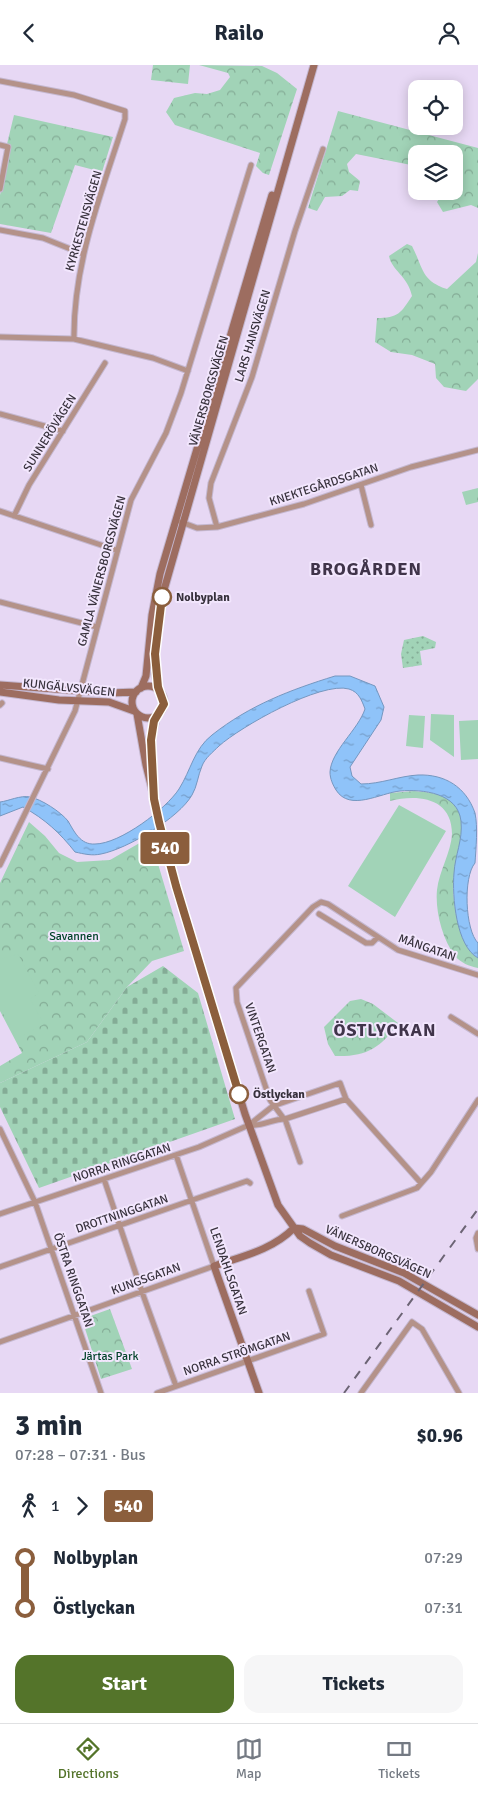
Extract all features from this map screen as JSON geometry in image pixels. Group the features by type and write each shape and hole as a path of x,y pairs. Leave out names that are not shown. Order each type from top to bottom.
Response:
{"main road":[{"name":"VÄNERSBORGSVÄGEN","path":"138,690 146,676 155,595 179,522 314,65"},
{"name":"VÄNERSBORGSVÄGEN","path":"161,693 158,687 155,654 158,622 179,522"},
{"name":"KUNGÄLVSVÄGEN","path":"0,685 110,693 138,690"},
{"path":"152,687 161,693 164,704 157,715 147,719 136,713 132,703 138,690 152,687"},
{"name":"KUNGÄLVSVÄGEN","path":"0,692 78,701 109,702 136,713"},
{"name":"VÄNERSBORGSVÄGEN","path":"136,713 162,834 249,1125 278,1205 300,1236 318,1248 399,1281 478,1327"},
{"name":"VÄNERSBORGSVÄGEN","path":"154,799 151,740 157,715"},
{"name":"VÄNERSBORGSVÄGEN","path":"294,1228 303,1229 335,1246 404,1273 478,1315"},
{"name":"KUNGSGATAN","path":"214,1266 267,1248 280,1241 294,1228"},
{"name":"LENDAHLSGATAN","path":"214,1266 259,1393"}],"street":[{"name":"KYRKESTENSVÄGEN","path":"0,81 74,95 124,111 125,119 83,254 75,298 74,339"},
{"path":"0,145 8,147 0,189"},
{"name":"LARS HANSVÄGEN","path":"216,527 209,498 211,483 252,377 295,231 322,149"},
{"name":"GAMLA VÄNERSBORGSVÄGEN","path":"0,865 48,769 78,701 116,550 131,500 166,433 188,371 251,165"},
{"path":"0,230 43,238 83,254"},
{"path":"0,337 74,339 153,359 188,371"},
{"name":"SUNNERÖVÄGEN","path":"14,516 29,485 106,363"},
{"path":"0,414 63,431"},
{"name":"KNEKTEGÅRDSGATAN","path":"179,522 197,528 216,527 304,504 411,467 478,450"},
{"path":"361,485 371,525"},
{"path":"0,511 116,550"},
{"path":"0,602 97,627"},
{"path":"0,758 31,763 48,769"},
{"name":"MÅNGATAN","path":"321,903 328,904 398,950 478,975"},
{"name":"VINTERGATAN","path":"285,1119 273,1106 237,1002 236,988 313,907 321,903"},
{"path":"319,914 366,943 372,943 378,937"},
{"path":"451,1017 478,1035"},
{"path":"249,1125 273,1106 340,1083 346,1099 421,1183"},
{"path":"249,1125 257,1126 275,1119 285,1119 346,1099"},
{"path":"342,1216 404,1194 421,1183 431,1172 478,1100"},
{"path":"285,1119 300,1162"},
{"name":"NORRA RINGGATAN","path":"0,1214 176,1155 249,1125"},
{"path":"0,1129 35,1202"},
{"name":"LENDAHLSGATAN","path":"176,1155 214,1266"},
{"path":"104,1179 142,1293 176,1386"},
{"name":"DROTTNINGGATAN","path":"0,1267 246,1181 250,1183"},
{"name":"ÖSTRA RINGGATAN","path":"35,1202 101,1393"},
{"path":"477,1236 478,1249"},
{"name":"KUNGSGATAN","path":"0,1342 214,1266"},
{"name":"NORRA STRÖMGATAN","path":"157,1393 324,1334 308,1291"},
{"path":"361,1393 412,1322 422,1329 459,1393"}],"green space":[{"path":"153,65 190,65 188,84 151,80"},
{"path":"199,65 262,66 277,73 297,89 269,175 263,173 256,166 260,153 175,125 166,112 174,98 195,93 207,94 220,90 230,77 228,73"},
{"path":"338,111 408,130 408,135 429,135 478,148 478,208 471,205 443,212 437,202 438,200 463,200 463,145 408,145 408,164 356,154 347,164 349,172 360,181 358,191 350,190 342,196 325,197 317,211 308,208"},
{"path":"14,115 113,137 102,172 75,165 51,233 0,224 0,195 11,145 7,144"},
{"path":"407,244 412,246 427,277 438,286 447,289 476,262 478,253 478,379 466,391 444,387 436,378 435,364 412,355 391,352 375,342 377,318 394,316 405,307 412,296 407,283 393,266 389,256"},
{"path":"478,488 478,502 466,505 462,492"},
{"path":"423,636 436,642 435,648 420,651 422,665 403,668 401,654 404,640"},
{"path":"431,714 454,715 454,757 430,740"},
{"path":"409,715 425,716 423,748 406,746"},
{"path":"478,720 478,759 461,760 459,721"},
{"path":"414,791 443,796 451,800 458,808 462,829 454,878 454,902 460,930 471,952 478,958 478,968 465,964 455,956 446,941 438,915 438,883 450,848 452,834 446,812 440,805 421,799 411,798 390,801 390,793"},
{"path":"399,805 446,831 395,917 348,886"},
{"name":"Savannen","path":"29,822 45,836 59,853 77,862 110,860 150,837 184,951 152,961 127,987 87,1042 0,1083 0,1066 22,1053 0,1011 0,883"},
{"path":"18,954 39,993 30,999 44,1024 17,1039 0,1008 0,959"},
{"path":"163,966 198,993 235,1119 39,1188 0,1107 0,1083 87,1042 127,987"},
{"path":"361,999 373,1004 398,1023 379,1045 372,1049 356,1055 335,1056 328,1044 324,1027 350,1001"},
{"name":"Järtas Park","path":"110,1309 132,1369 101,1379 82,1319"}],"water":[{"path":"335,676 350,676 375,686 384,707 381,720 350,767 352,776 361,784 418,775 437,777 446,780 460,789 471,804 476,819 475,863 469,880 467,903 470,927 478,943 478,958 465,943 457,920 454,873 460,841 461,821 453,804 438,795 419,791 392,792 357,801 349,800 336,790 333,784 330,772 335,756 357,725 365,709 358,695 349,689 336,688 320,692 281,707 229,738 205,760 192,795 176,813 138,839 112,851 94,855 75,852 52,827 23,807 0,816 0,802 18,797 30,797 45,803 61,814 78,837 85,842 95,844 117,838 142,824 173,797 201,747 226,724 271,699"}],"railway":[{"path":"344,1393 478,1209"}],"bus line":[{"name":"540","path":"162,597 155,665 158,687 164,704 154,721 151,731 154,799 195,952 239,1094"}],"place":[{"name":"Nolbyplan","path":"162,597"},
{"name":"Östlyckan","path":"239,1094"}],"district":[{"name":"BROGÅRDEN","path":"366,569"},
{"name":"ÖSTLYCKAN","path":"385,1030"}]}
